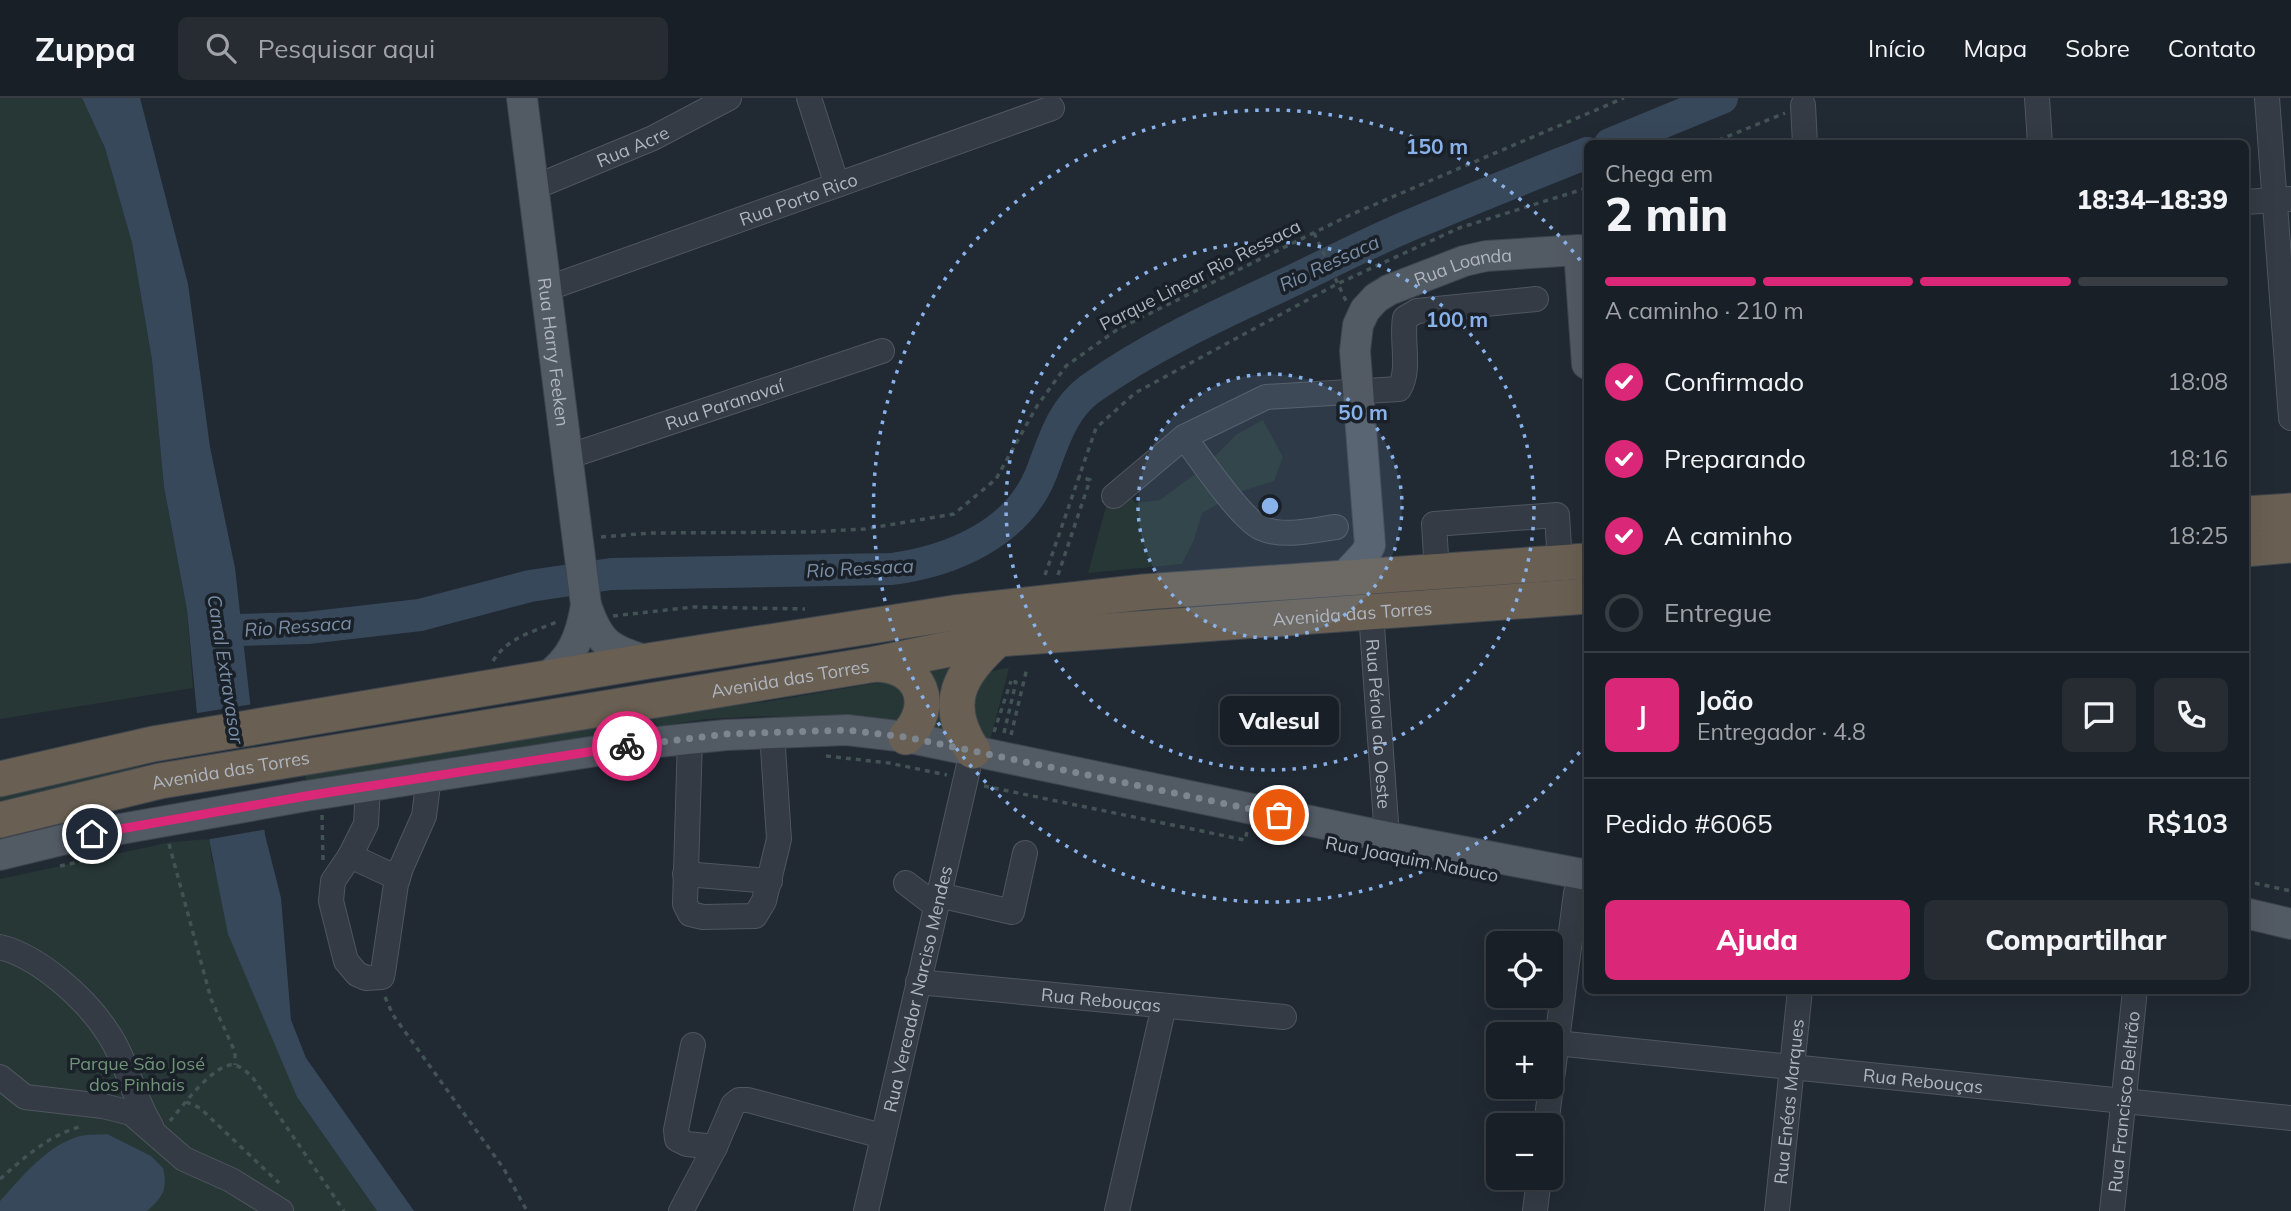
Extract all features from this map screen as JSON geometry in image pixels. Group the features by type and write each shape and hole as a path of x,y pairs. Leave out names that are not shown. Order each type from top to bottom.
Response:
{"highway":[{"path":"2249,514 2291,510"},
{"path":"2249,549 2291,545"},
{"name":"Avenida das Torres","path":"0,779 153,744 648,661 1020,604 1108,595 1574,562"},
{"name":"Avenida das Torres","path":"0,820 160,781 876,664 998,639 1584,596"},
{"path":"978,760 964,739 959,724 959,691 972,663 998,639"},
{"path":"876,664 890,664 902,669 913,678 919,689 921,715 904,747"}],"main road":[{"name":"Rua Harry Feeken","path":"528,100 533,188 567,457 586,548 585,609 582,626 574,648 562,665 545,678"},
{"name":"Rua Loanda","path":"1358,392 1355,351 1358,325 1365,310 1376,298 1396,287 1464,261 1506,253 1583,249"},
{"path":"1583,249 1584,278"},
{"path":"1343,578 1366,554 1370,545 1358,392"},
{"name":"Rua Harry Feeken","path":"585,609 604,642 613,650 648,661"},
{"name":"Rua Joaquim Nabuco","path":"0,855 313,808 368,786 690,738 847,730 904,747 1387,837 1582,884"},
{"name":"Rua Joaquim Nabuco","path":"978,760 1582,884"},
{"path":"2249,893 2291,903"},
{"path":"2249,914 2291,924"}],"street":[{"name":"Rua Acre","path":"533,188 653,138 729,98"},
{"path":"808,98 836,185"},
{"path":"2037,98 2040,140"},
{"path":"2267,98 2283,199 2291,418"},
{"path":"1803,105 1805,140"},
{"name":"Rua Porto Rico","path":"546,289 1052,108"},
{"path":"2249,202 2283,199"},
{"path":"1114,496 1184,437 1266,397 1399,389 1404,381 1405,318 1417,311 1536,299"},
{"name":"Rua Paranavaí","path":"567,457 882,351"},
{"path":"1184,437 1247,518 1262,528 1285,533 1336,527"},
{"path":"1437,572 1434,524 1557,515 1574,562"},
{"name":"Rua Pérola do Oeste","path":"1371,612 1387,837"},
{"path":"690,738 685,904 690,914 703,917 755,916 760,912 770,881 779,839 778,733"},
{"name":"Rua Vereador Narciso Mendes","path":"866,1211 937,900 978,760"},
{"path":"368,786 366,824 350,856 332,881 331,901 346,961 357,974 376,978 382,977 398,878 424,817 429,777"},
{"path":"906,883 937,900 1012,912 1025,853"},
{"path":"350,856 398,878"},
{"path":"685,874 770,881"},
{"path":"1559,1022 1582,884"},
{"path":"0,947 47,970 79,998 109,1034 140,1108 157,1136"},
{"name":"Rua Rebouças","path":"919,982 1284,1017"},
{"name":"Rua Enéas Marques","path":"1777,1211 1800,994"},
{"name":"Rua Francisco Beltrão","path":"2112,1211 2135,994"},
{"path":"1117,1211 1164,1006"},
{"name":"Rua Rebouças","path":"1563,1044 2291,1118"},
{"path":"693,1045 676,1130 677,1139 687,1144 715,1147"},
{"path":"0,1077 25,1097 103,1106 131,1113 184,1159 231,1180 281,1211"},
{"path":"681,1211 715,1147 733,1105 739,1100 748,1100 882,1136"},
{"path":"1535,1211 1538,1190"}],"path":[{"name":"Parque Linear Rio Ressaca","path":"586,548 651,533 865,529 954,514 996,479 1037,406 1066,366 1118,329 1350,215 1624,98"},
{"path":"1719,140 1803,105"},
{"path":"1045,575 1096,428 1135,393 1337,284 1459,228 1584,189"},
{"path":"1314,233 1337,284"},
{"path":"1056,581 1090,480 1078,475"},
{"path":"485,688 487,669 498,653 525,632 585,609 814,609"},
{"path":"1010,740 1027,668"},
{"path":"823,756 889,763 948,776 978,760 1016,682 1011,681 978,760 987,786 1245,840"},
{"path":"313,808 323,860 332,881"},
{"path":"167,831 211,999 235,1052 235,1065"},
{"path":"2249,882 2291,891"},
{"path":"376,978 393,1015 504,1169 527,1211"},
{"path":"157,1136 213,1073 225,1066 235,1065 253,1078 344,1211"},
{"path":"186,1102 200,1108 279,1183"},
{"path":"0,1179 33,1150 68,1129 92,1124"}],"green space":[{"path":"0,98 82,98 105,148 132,243 152,360 164,487 187,610 193,688 0,719"},
{"path":"1263,420 1283,457 1274,481 1239,492 1202,513 1194,540 1182,564 1088,573 1113,481 1136,503 1160,500 1203,468 1237,434"},
{"path":"972,654 956,737 923,730 913,665"},
{"path":"1009,668 989,744 978,736 969,695 985,676 995,670"},
{"path":"883,682 900,687 907,704 897,723 764,716 706,719 306,781 305,773 601,721 765,702"},
{"path":"140,762 142,778 0,811 0,794"},
{"name":"Parque São José dos Pinhais","path":"209,839 212,860 297,1097 377,1211 0,1211 0,879 171,842"}],"water":[{"name":"Canal Extravasor","path":"82,98 140,98 188,284 210,447 235,568 265,835 281,898 291,1020 306,1058 414,1211 377,1211 297,1097 228,934 209,839 187,610 164,487 152,360 132,243 105,148"},
{"path":"107,1134 151,1156 163,1168 163,1192 147,1211 0,1211 0,1201 46,1154 80,1136"}],"pier":[{"path":"253,704 268,829 205,840 192,714"}],"waterway":[{"name":"Rio Ressaca","path":"1620,140 1722,98"},
{"name":"Rio Ressaca","path":"206,631 307,628 420,615 530,586 611,574 892,569 937,559 980,541 1016,513 1041,474 1054,439 1072,406 1090,389 1139,357 1191,329 1373,242 1584,154"}],"way so far":[{"path":"627,746 726,734 865,731 906,737 1279,815"}],"place":[{"name":"Valesul","path":"1279,815"}],"route":[{"path":"92,834 306,796 627,746"}]}
